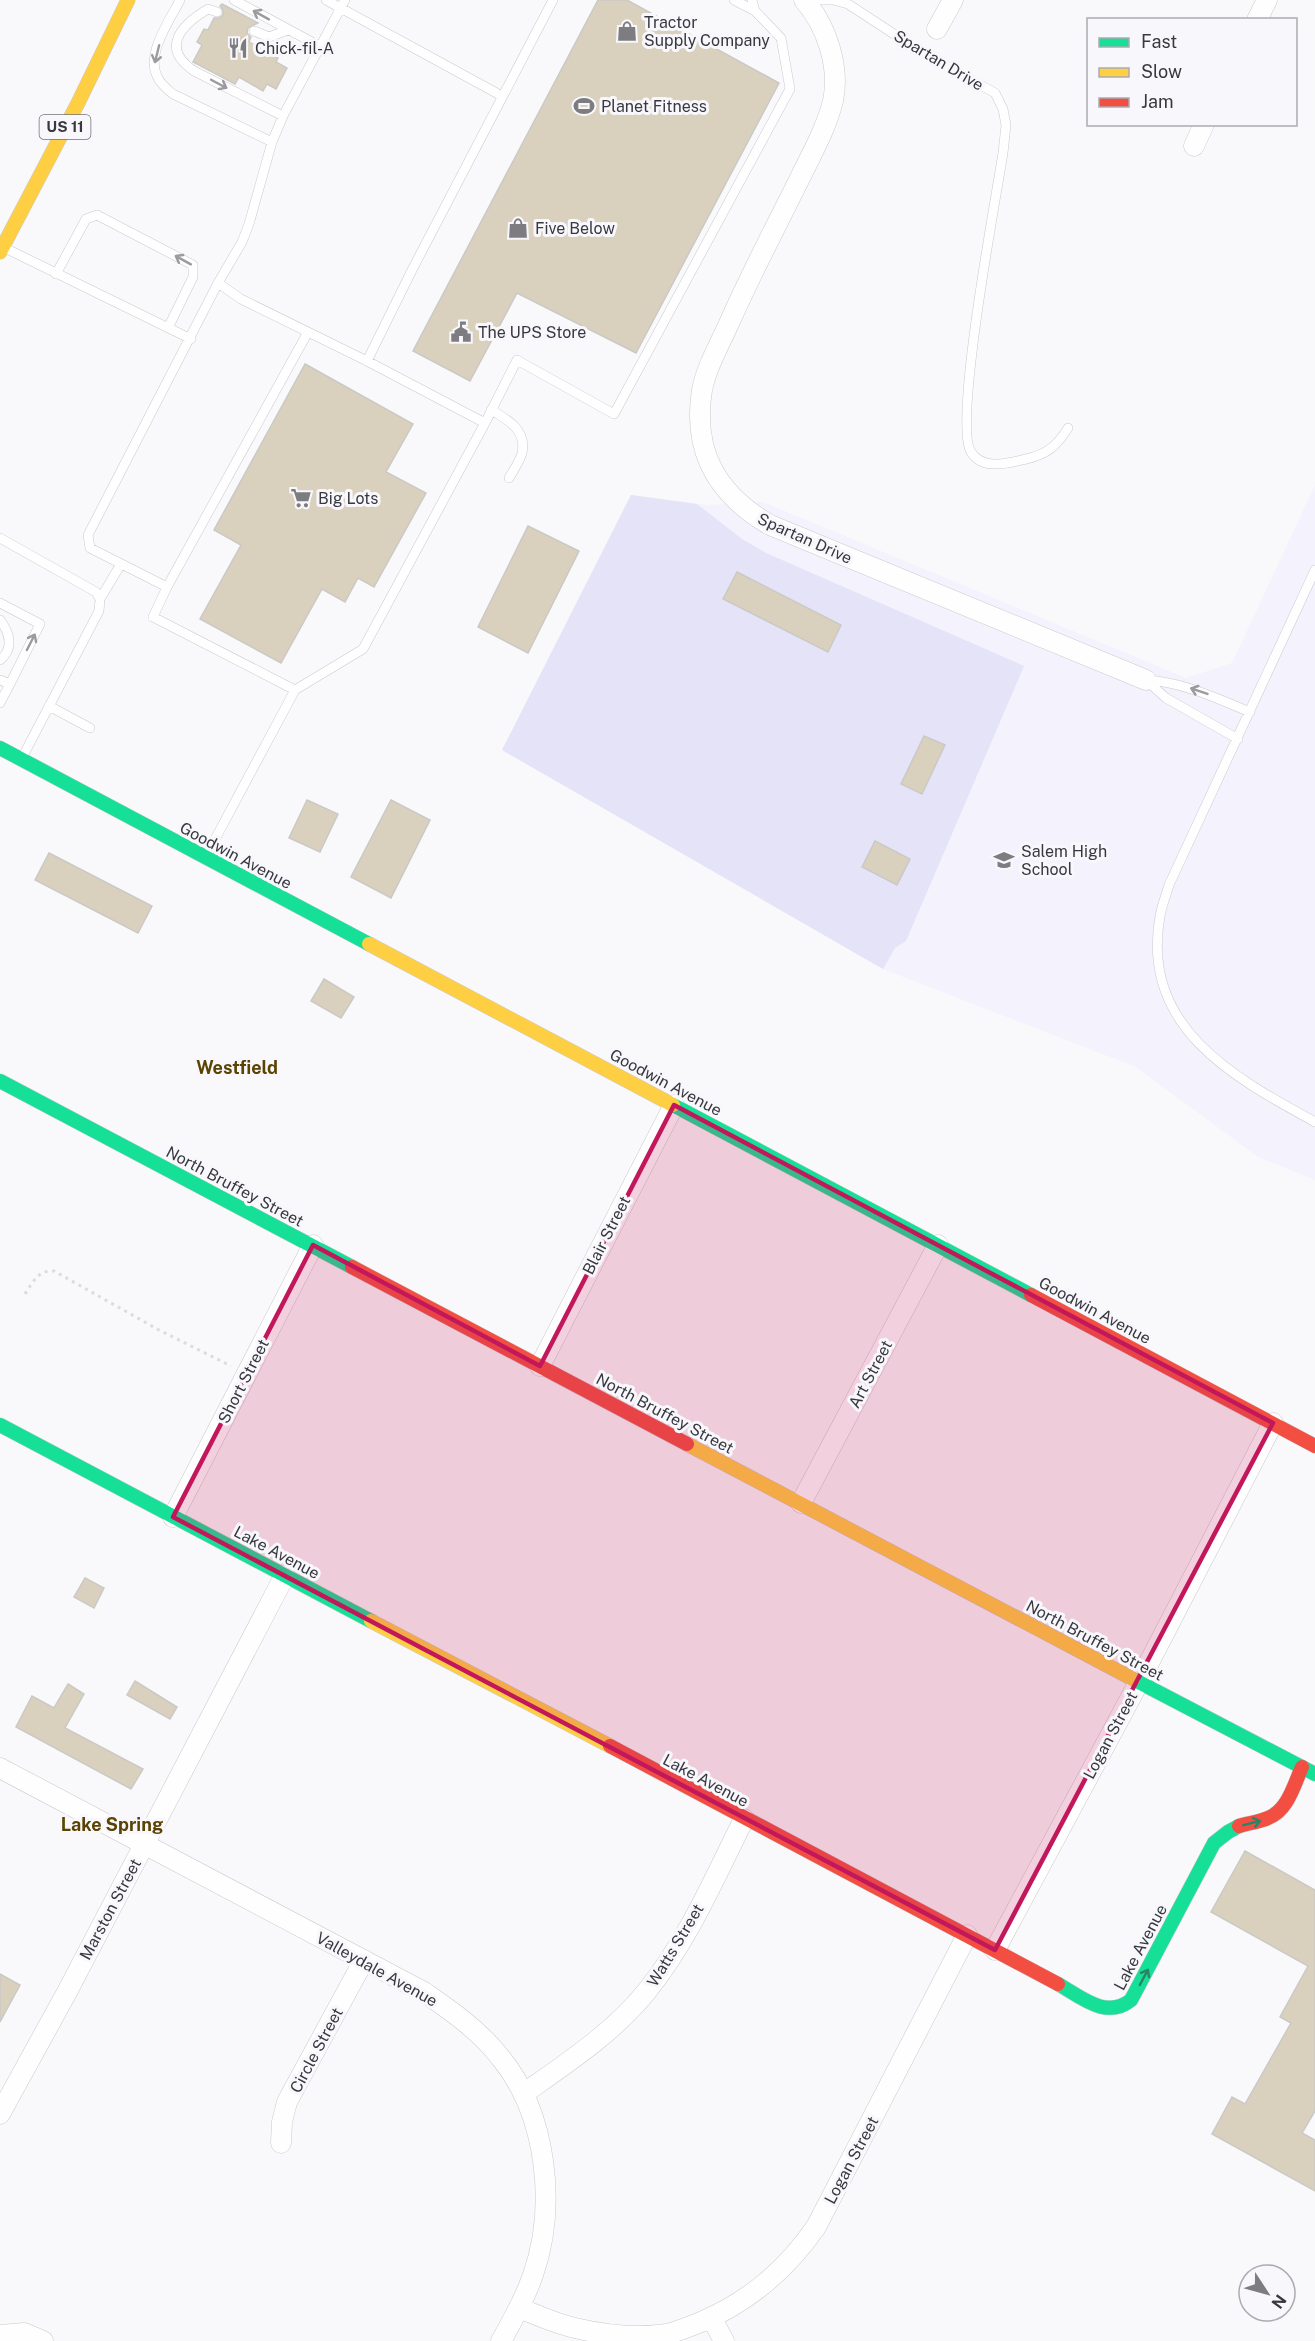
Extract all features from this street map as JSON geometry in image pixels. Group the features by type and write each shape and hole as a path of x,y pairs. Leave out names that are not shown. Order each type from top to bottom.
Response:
{"street":[{"name":"US 11","path":"2,249 11,221 78,103 128,0"},
{"path":"937,29 952,0"},
{"path":"1258,18 1267,0"},
{"name":"Spartan Drive","path":"805,2 823,28 829,46 833,64 833,101 821,135 737,306 708,370 702,389 701,433 707,457 717,479 732,498 750,513 770,525 1146,681"},
{"path":"1194,146 1203,126"},
{"name":"Goodwin Avenue","path":"0,748 1315,1446"},
{"name":"North Bruffey Street","path":"0,1081 1309,1771"},
{"name":"Blair Street","path":"540,1365 674,1105"},
{"name":"Short Street","path":"173,1516 313,1245"},
{"name":"Art Street","path":"801,1503 938,1245"},
{"name":"Logan Street","path":"995,1950 1139,1682 1273,1424"},
{"name":"Lake Avenue","path":"0,1425 968,1935 1102,2009 1113,2010 1123,2007 1131,2000 1214,1843 1222,1834 1235,1827 1265,1820 1276,1813 1309,1771"},
{"name":"Marston Street","path":"0,2114 67,1992 285,1575"},
{"name":"Valleydale Avenue","path":"0,1768 424,1992 454,2013 501,2057 523,2094 532,2115 543,2163 545,2219 533,2275 501,2341"},
{"name":"Watts Street","path":"523,2094 588,2049 647,1991 669,1960 689,1925 744,1819"},
{"name":"Logan Street","path":"711,2317 731,2307 767,2283 784,2268 816,2227 968,1935"},
{"name":"Circle Street","path":"281,2143 282,2122 287,2102 364,1960"},
{"path":"519,2308 574,2328 605,2334 638,2336 670,2333 711,2317 724,2341"},
{"path":"0,2335 24,2333 43,2341"}],"lane":[{"path":"180,0 157,49 154,63 157,76 173,94 272,142"},
{"path":"234,0 321,47"},
{"path":"326,0 342,4 502,96"},
{"path":"368,361 553,0"},
{"path":"206,857 295,690 363,649 518,360 614,414 790,88 781,38 755,11 734,0"},
{"path":"752,0 755,11"},
{"name":"Spartan Drive","path":"805,2 833,0 848,4 923,53 995,93 1003,109 1006,125 974,337 967,401 967,444 972,454 981,461 989,464 1010,463 1050,451 1068,428"},
{"path":"167,587 90,548 88,535 218,283 242,242 272,142 283,116 342,4"},
{"path":"217,12 208,9 190,20 176,43 177,56 182,63 194,71 283,116"},
{"path":"254,31 269,37 288,30"},
{"path":"56,274 86,219 97,215 193,265 193,277 168,328"},
{"path":"2,249 191,339"},
{"path":"218,283 241,299 368,361 485,423"},
{"path":"295,690 153,617 167,587 308,332"},
{"path":"491,410 511,421 521,436 522,453 509,478"},
{"path":"0,538 96,592 100,599"},
{"path":"21,759 99,611 100,599 121,564"},
{"path":"1315,570 1169,885 1160,915 1158,942 1160,969 1173,1009 1186,1031 1204,1051 1224,1067 1315,1122"},
{"path":"0,603 40,624 0,703"},
{"path":"0,620 10,638 9,649 0,660"},
{"path":"0,680 10,684"},
{"path":"1146,681 1166,681 1200,691 1250,712"},
{"path":"1146,681 1166,698 1238,739"},
{"path":"49,706 90,728"}],"path":[{"path":"25,1294 39,1274 46,1271 54,1272 159,1330 246,1374"}],"highlighted area":[{"path":"674,1105 1273,1423 995,1950 173,1517 313,1245 540,1366"}],"shaded area":[{"name":"Salem High School","path":"1315,485 1315,1180 1258,1157 1136,1067 883,969 502,750 631,495 708,505 763,502 1186,678 1232,663"},
{"path":"631,495 697,504 742,539 766,553 1024,666 906,941 895,948 883,969 502,750"}],"building":[{"path":"598,0 627,0 779,83 636,353 517,293 470,381 413,351"},
{"path":"222,4 258,23 248,28 247,33 251,37 249,42 278,58 276,62 287,68 276,89 267,84 263,91 239,77 235,84 193,62 202,45 197,42 204,29 208,30 214,18 223,15 220,6"},
{"path":"305,364 413,424 386,472 426,493 374,587 358,578 345,602 322,589 281,663 200,619 241,545 214,530"},
{"path":"528,526 579,551 528,653 478,627"},
{"path":"737,572 841,625 828,652 723,599"},
{"path":"924,736 945,745 922,794 901,784"},
{"path":"307,800 338,814 320,852 289,838"},
{"path":"391,800 430,820 391,898 351,877"},
{"path":"875,841 910,859 897,885 862,867"},
{"path":"49,853 152,906 138,933 35,880"},
{"path":"324,979 354,997 341,1018 311,1001"},
{"path":"85,1578 104,1588 94,1608 74,1597"},
{"path":"135,1681 177,1707 170,1719 127,1695"},
{"path":"68,1684 84,1694 65,1728 143,1769 131,1789 16,1727 32,1696 54,1708"},
{"path":"1245,1851 1315,1890 1315,2111 1302,2133 1315,2140 1315,2191 1212,2134 1232,2097 1245,2104 1291,2023 1280,2017 1308,1966 1211,1912"},
{"path":"0,1974 20,1985 0,2022"}],"traffic: fast":[{"path":"0,748 369,944"},
{"path":"0,1081 352,1267"},
{"path":"673,1105 1031,1295"},
{"path":"0,1425 371,1621"},
{"path":"1133,1679 1315,1774"},
{"path":"1058,1984 1085,2000 1103,2007 1122,2006 1131,2000 1214,1843 1239,1826"}],"traffic: slow":[{"path":"0,252 78,103 128,0"},
{"path":"369,944 673,1105"},
{"path":"687,1444 1133,1679"},
{"path":"371,1621 610,1746"}],"traffic: jam":[{"path":"352,1267 687,1444"},
{"path":"1031,1295 1315,1446"},
{"path":"610,1746 1058,1984"},
{"path":"1239,1826 1261,1821 1281,1809 1290,1796 1302,1767"}],"place":[{"name":"Tractor Supply Company","path":"627,31"},
{"name":"Chick-fil-A","path":"238,48"},
{"name":"Planet Fitness","path":"584,106"},
{"name":"Five Below","path":"518,228"},
{"name":"The UPS Store","path":"461,332"},
{"name":"Big Lots","path":"301,498"},
{"name":"Salem High School","path":"1004,860"}],"district":[{"name":"Westfield","path":"237,1068"},
{"name":"Lake Spring","path":"112,1825"}]}
